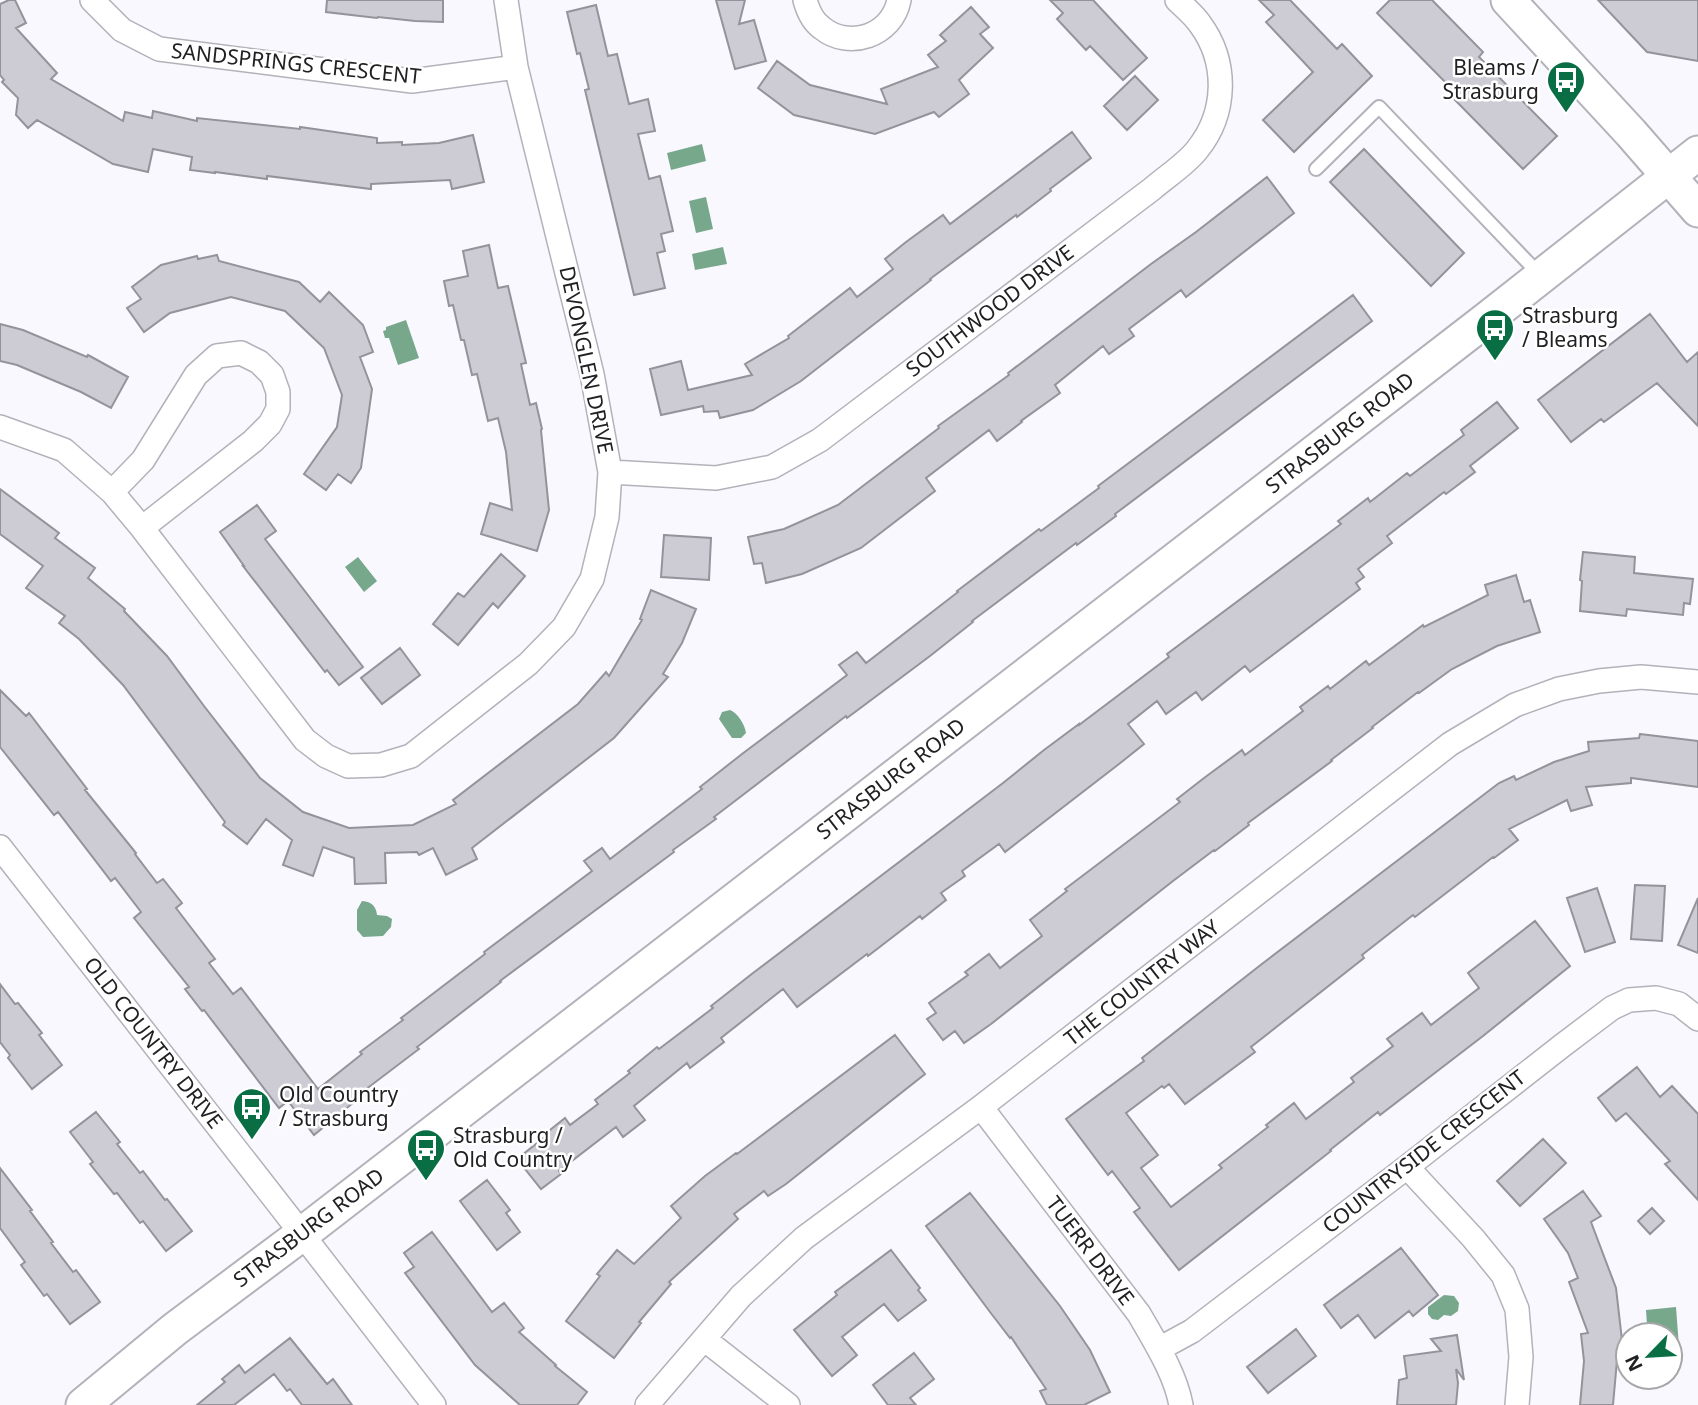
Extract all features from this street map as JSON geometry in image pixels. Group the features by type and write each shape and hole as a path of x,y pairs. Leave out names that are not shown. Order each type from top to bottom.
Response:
{"street":[{"name":"SANDSPRINGS CRESCENT","path":"92,0 122,30 159,49 412,80 516,67"},
{"name":"DEVONGLEN DRIVE","path":"0,427 64,450 112,492 305,740 326,756 348,766 381,765 411,756 528,664 564,627 592,579 607,517 610,472 592,374 516,67 506,0"},
{"path":"805,0 810,14 820,26 833,35 848,39 864,38 878,31 890,21 899,0"},
{"name":"SOUTHWOOD DRIVE","path":"610,472 716,478 772,467 820,440 1152,189 1196,151 1213,126 1220,100 1220,71 1211,44 1200,24 1177,0"},
{"path":"1508,0 1698,210"},
{"name":"STRASBURG ROAD","path":"83,1405 176,1329 1488,319 1698,153"},
{"path":"112,492 143,460 196,375 217,356 241,354 258,362 272,375 278,392 278,409 270,424 253,441 142,528"},
{"name":"THE COUNTRY WAY","path":"647,1405 741,1296 804,1238 981,1107 1439,752 1515,705 1559,689 1641,677 1698,682"},
{"name":"OLD COUNTRY DRIVE","path":"0,847 433,1405"},
{"name":"COUNTRYSIDE CRESCENT","path":"1159,1349 1192,1331 1612,1009 1629,1000 1656,998 1679,1004 1698,1019"},
{"name":"TUERR DRIVE","path":"981,1107 1139,1314 1159,1349 1181,1405"},
{"path":"1407,1167 1473,1238 1503,1275 1517,1309 1521,1357 1517,1405"},
{"path":"704,1339 788,1405"}],"lane":[{"path":"1316,169 1379,107 1540,276"}],"shaded area":[{"path":"702,144 706,161 671,170 667,153"},
{"path":"706,197 713,229 696,233 689,201"},
{"path":"723,247 727,264 695,270 692,254"},
{"path":"406,320 419,358 398,365 389,338 385,338 383,331 386,327"},
{"path":"358,557 377,581 364,592 345,567"},
{"path":"730,710 744,726 746,733 741,738 732,738 719,719 722,712"},
{"path":"362,901 373,905 377,915 392,919 391,927 383,936 363,937 357,930 357,910"},
{"path":"1444,1295 1454,1296 1459,1303 1458,1311 1438,1320 1432,1319 1428,1314 1428,1307"},
{"path":"1676,1307 1677,1321 1647,1321 1646,1310"}],"building":[{"path":"15,0 26,23 16,28 57,73 51,79 123,121 125,112 152,118 153,111 197,121 197,118 300,127 377,138 377,143 402,142 402,145 439,143 473,135 484,182 452,189 450,180 371,184 371,189 267,176 267,179 190,170 192,157 153,149 148,172 113,164 37,120 28,128 16,115 18,98 2,82 4,80 0,75 0,4"},
{"path":"327,0 443,0 443,22 326,12"},
{"path":"716,0 745,0 739,24 754,20 766,61 735,69"},
{"path":"1050,0 1093,0 1147,58 1123,80 1090,46 1086,50 1057,19 1063,13"},
{"path":"1259,0 1290,0 1337,49 1342,44 1372,76 1294,152 1263,120 1313,72 1266,22 1274,15"},
{"path":"1390,0 1432,0 1483,52 1479,57 1557,136 1523,169 1451,96 1455,92 1377,13"},
{"path":"1598,0 1698,0 1698,61 1647,52"},
{"path":"596,5 608,56 617,54 629,104 648,99 655,131 638,134 649,179 660,176 673,231 661,234 665,251 657,253 665,288 634,295 585,90 589,89 567,12"},
{"path":"971,7 989,27 980,34 993,48 959,80 969,94 939,117 934,112 875,134 794,115 758,88 777,61 810,85 887,104 881,89 938,67 928,55 946,41 940,35"},
{"path":"1135,76 1158,100 1127,130 1104,106"},
{"path":"1072,132 1091,158 1017,217 1016,215 930,279 801,381 753,410 720,418 718,411 704,412 703,406 661,415 650,369 681,361 688,390 752,375 745,364 789,338 788,336 850,288 857,297 893,269 885,259 906,242 943,215 950,224"},
{"path":"1364,149 1464,253 1431,286 1330,182"},
{"path":"1267,177 1294,213 1186,297 1181,290 1129,329 1134,336 1109,354 1103,346 1055,385 1060,393 997,441 989,430 926,478 935,491 861,548 802,574 766,583 762,563 754,564 748,537 784,529 838,505"},
{"path":"489,245 498,288 508,286 526,363 521,364 530,405 536,403 542,429 549,510 537,551 481,534 490,503 512,510 506,452 498,418 488,421 477,374 472,375 453,305 449,306 444,281 468,276 463,251"},
{"path":"217,255 219,261 299,282 320,302 329,292 363,325 373,352 360,357 372,389 361,468 351,483 338,474 326,490 304,474 337,427 342,395 324,348 285,311 231,297 170,313 144,332 127,308 141,299 132,287 161,265 197,256 198,259"},
{"path":"1353,295 1372,321 1115,514 1116,516 972,621 930,656 847,718 846,716 714,817 716,819 673,850 674,852 500,981 417,1047 419,1049 357,1096 359,1098 314,1135 288,1101 279,1108 185,989 189,987 134,918 141,912 115,878 111,881 58,812 54,815 0,747 0,690 26,716 29,713 157,883 163,879 182,903 176,908 215,959 209,963 233,994 241,988 318,1089 362,1054 360,1052 403,1020 401,1018 592,871 584,861 602,848 610,859 847,675 839,665 857,652 866,663 1039,529 1041,531 1099,488 1098,486"},
{"path":"1650,314 1687,362 1698,352 1698,426 1657,383 1604,422 1601,419 1571,442 1538,400"},
{"path":"0,324 23,330 87,357 88,355 128,377 111,408 81,392 17,365 0,361"},
{"path":"1497,402 1518,428 1470,466 1475,472 1387,536 1392,543 1358,569 1364,577 1356,583 1360,589 1250,672 1245,666 1202,700 1196,692 1166,714 1157,701 1128,724 1144,744 1005,852 999,844 962,871 965,876 941,893 946,900 922,919 920,916 868,956 867,954 797,1007 783,989 721,1038 724,1042 690,1068 687,1063 634,1106 645,1120 623,1137 616,1127 559,1171 561,1174 541,1189 517,1159 565,1118 570,1125 598,1104 595,1100 630,1073 628,1071 657,1047 659,1049 713,1008 711,1006 753,973 1169,657 1167,654 1341,524 1338,521 1368,498 1370,502 1407,473 1410,476 1464,435 1461,430"},
{"path":"0,489 59,533 55,538 95,568 88,578 125,609 167,656 260,778 303,812 349,828 413,825 456,804 453,800 578,704 606,672 609,676 642,620 640,619 651,590 696,609 682,643 663,674 668,677 614,738 472,848 477,859 446,875 433,848 419,855 417,852 385,853 386,883 355,884 354,858 323,847 313,876 283,865 292,840 266,819 247,844 223,825 225,822 123,685 79,639 59,623 65,616 26,588 43,566 0,534"},
{"path":"257,505 276,531 265,539 363,667 339,685 327,670 325,672 220,532"},
{"path":"664,535 711,538 709,580 661,577"},
{"path":"1583,552 1635,557 1634,573 1693,579 1690,604 1684,603 1683,615 1627,609 1626,616 1580,611"},
{"path":"501,554 525,576 498,608 493,603 458,645 433,624 458,593 464,597"},
{"path":"1516,575 1524,602 1530,600 1540,632 1497,646 1452,669 1418,692 991,1024 964,1043 955,1031 943,1040 927,1019 936,1013 929,1003 968,975 965,972 989,954 1000,968 1042,936 1030,920 1067,891 1065,889 1180,802 1177,799 1204,778 1242,750 1245,755 1303,711 1300,707 1328,686 1330,689 1366,661 1369,665 1423,625 1424,627 1488,595 1485,585"},
{"path":"400,648 420,675 382,704 361,678"},
{"path":"1640,734 1698,741 1698,787 1631,778 1631,783 1586,787 1592,805 1571,811 1567,800 1509,829 1518,840 1362,955 1364,958 1251,1047 1255,1052 1185,1104 1169,1084 1164,1088 1162,1086 1126,1113 1158,1155 1141,1168 1171,1207 1222,1168 1219,1165 1294,1103 1306,1119 1354,1082 1351,1078 1393,1046 1387,1039 1422,1013 1431,1025 1479,988 1468,973 1535,921 1570,966 1380,1115 1378,1112 1179,1270 1134,1212 1140,1208 1112,1171 1108,1175 1066,1119 1144,1061 1142,1058 1258,967 1499,783 1514,776 1516,780 1554,762 1589,751 1588,742 1639,738"},
{"path":"1635,885 1665,886 1662,941 1631,939"},
{"path":"1597,888 1615,942 1585,952 1567,898"},
{"path":"1698,898 1698,953 1678,945"},
{"path":"0,984 42,1033 39,1035 62,1065 32,1089 8,1058 10,1055 0,1042"},
{"path":"895,1035 925,1074 786,1184 768,1196 764,1191 734,1214 738,1219 669,1282 671,1284 639,1322 641,1323 614,1358 566,1321 600,1276 597,1274 617,1250 634,1264 681,1218 671,1206 705,1176"},
{"path":"1637,1067 1660,1097 1672,1086 1698,1114 1698,1200 1665,1164 1670,1161 1626,1113 1616,1121 1598,1098"},
{"path":"96,1112 140,1173 143,1171 192,1231 166,1251 143,1221 140,1223 117,1193 114,1194 90,1164 93,1162 70,1132"},
{"path":"1543,1139 1566,1163 1520,1206 1497,1181"},
{"path":"0,1168 32,1210 30,1211 53,1242 51,1243 100,1302 70,1324 47,1294 44,1296 21,1265 25,1262 0,1228"},
{"path":"487,1180 510,1210 506,1213 520,1232 497,1250 460,1201"},
{"path":"1583,1191 1601,1216 1591,1222 1616,1288 1620,1321 1614,1321 1613,1405 1580,1405 1584,1361 1581,1334 1588,1333 1569,1282 1578,1278 1568,1253 1544,1219"},
{"path":"970,1193 1060,1306 1090,1350 1110,1392 1084,1405 1047,1405 1040,1391 1046,1389 1011,1337 926,1226"},
{"path":"1652,1208 1664,1221 1650,1234 1638,1221"},
{"path":"432,1232 492,1312 504,1303 524,1328 519,1332 587,1392 577,1405 520,1405 475,1365 405,1273 414,1267 404,1253"},
{"path":"1401,1248 1438,1295 1413,1316 1409,1311 1375,1338 1358,1315 1341,1328 1324,1305"},
{"path":"891,1250 926,1300 898,1321 884,1304 842,1337 857,1355 832,1376 794,1330 837,1295 835,1292"},
{"path":"1296,1329 1316,1356 1268,1393 1247,1367"},
{"path":"1457,1335 1464,1380 1456,1369 1456,1405 1397,1405 1399,1380 1407,1378 1404,1356 1441,1351 1431,1339"},
{"path":"290,1338 327,1384 333,1379 352,1405 302,1405 274,1374 234,1405 197,1405 225,1382 222,1379 239,1365 245,1373"},
{"path":"914,1353 934,1379 910,1398 916,1405 888,1405 873,1385"}],"place":[{"name":"Bleams / Strasburg","path":"1566,114"},
{"name":"Strasburg / Bleams","path":"1495,362"},
{"name":"Old Country / Strasburg","path":"252,1141"},
{"name":"Strasburg / Old Country","path":"426,1182"}]}
